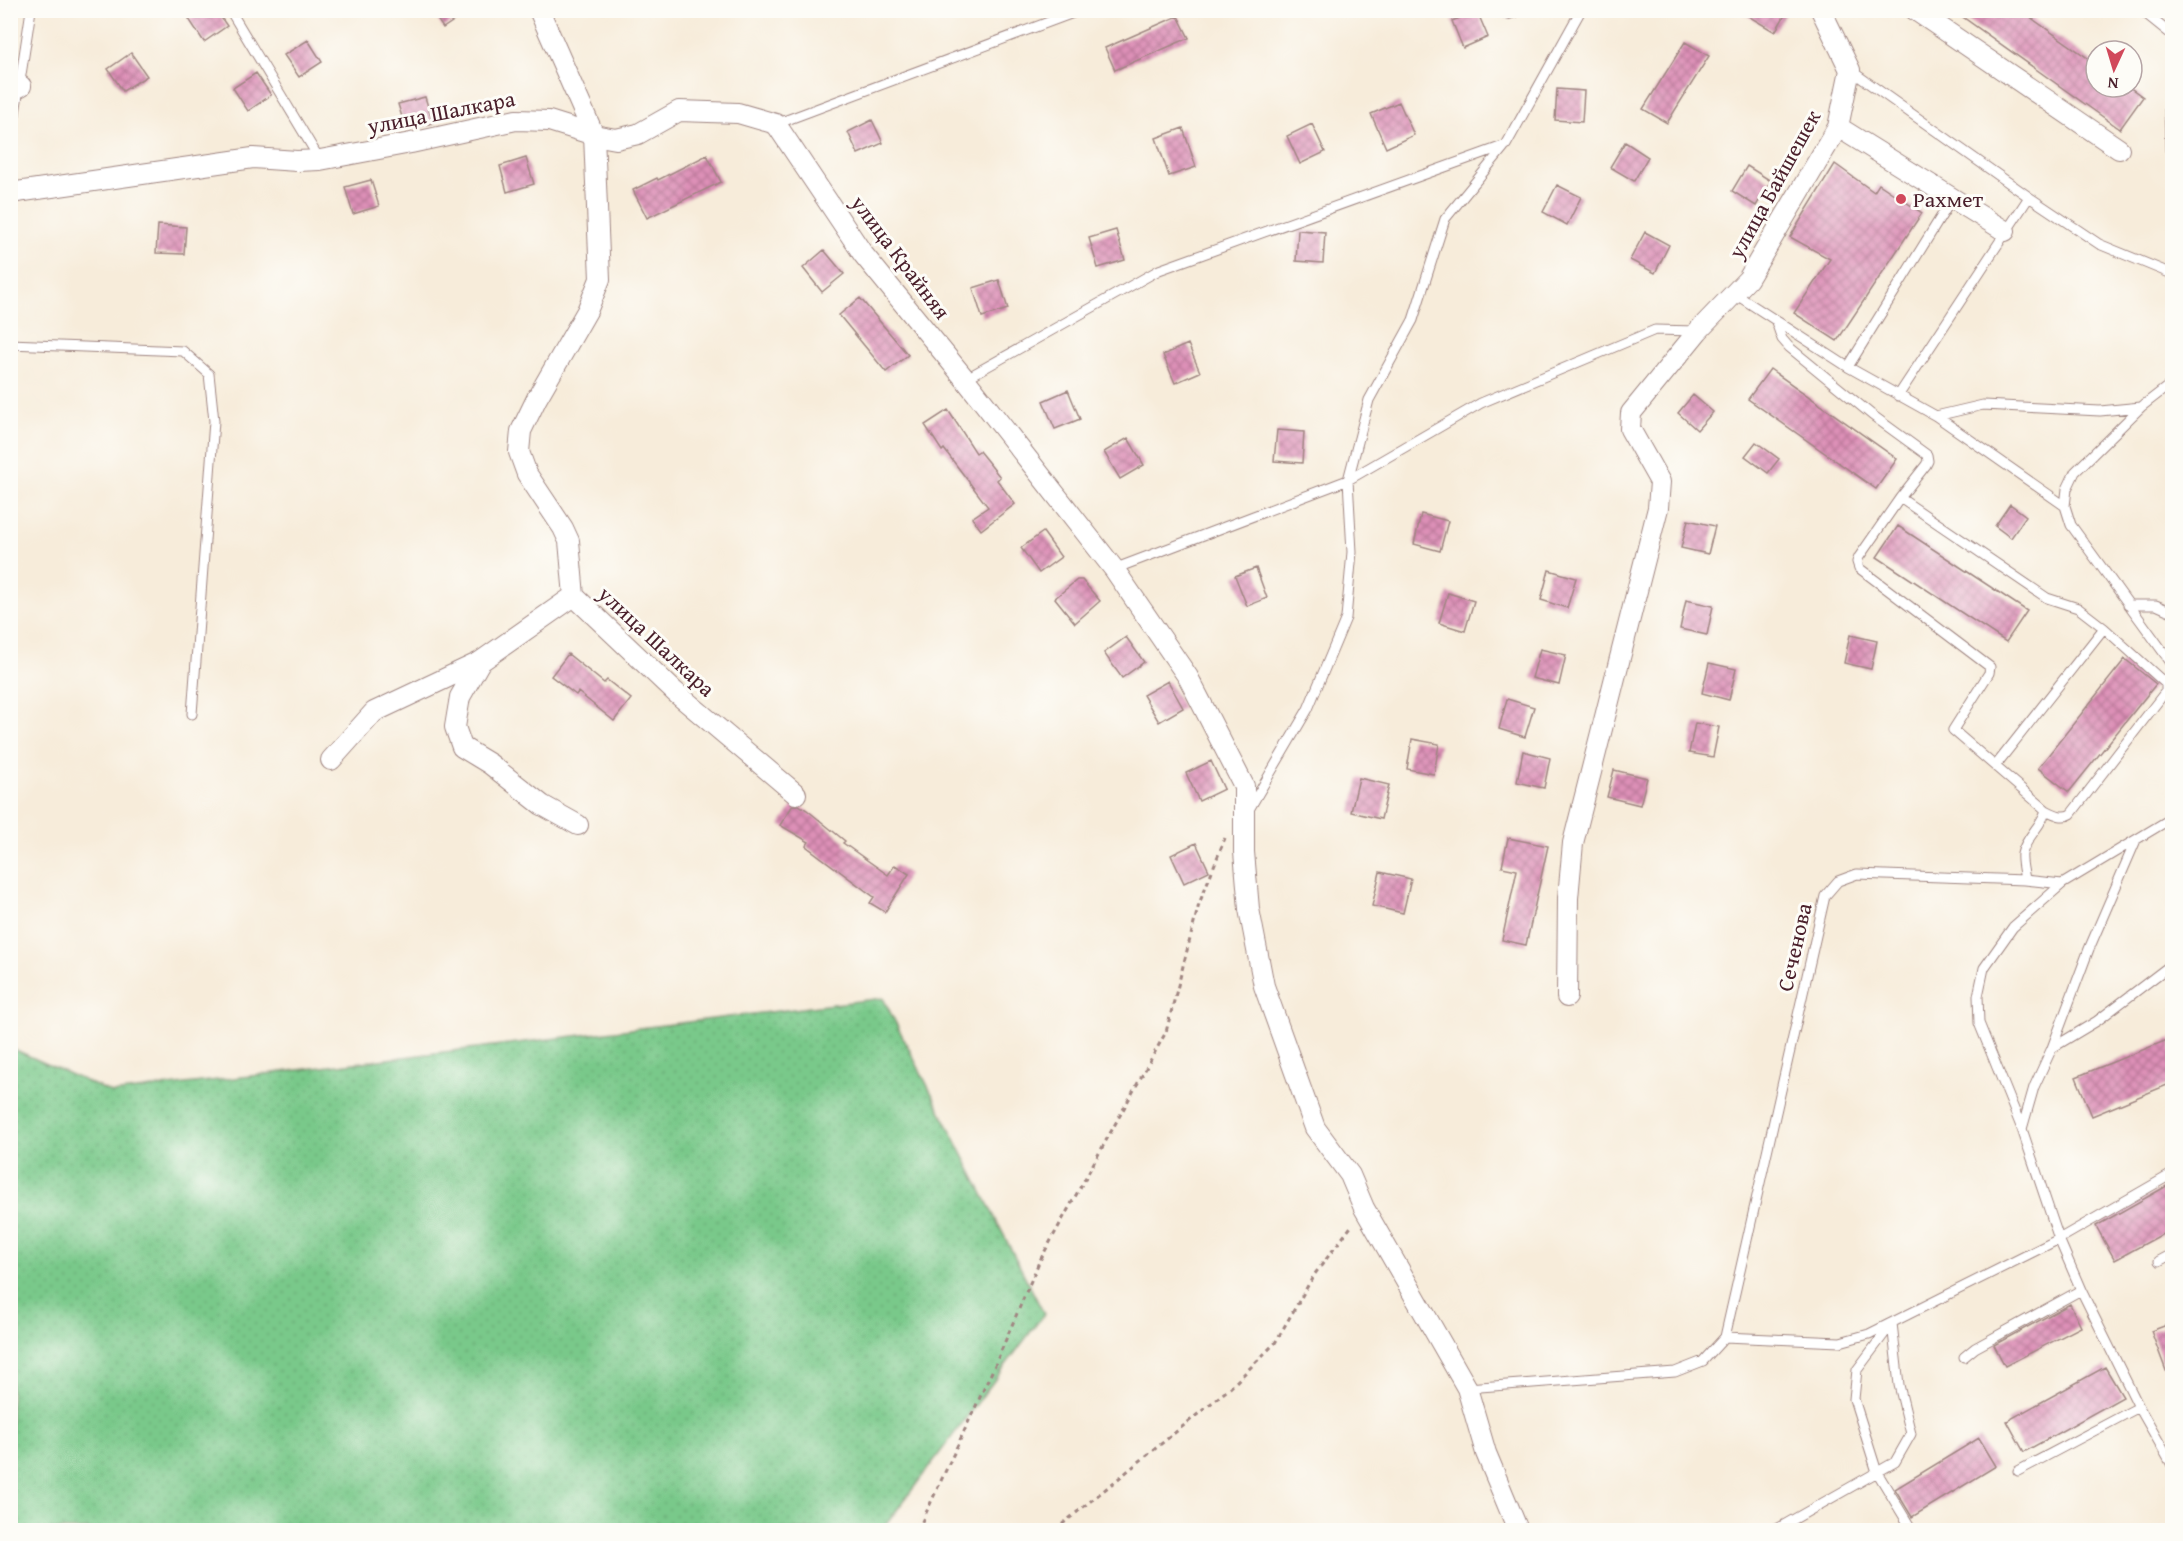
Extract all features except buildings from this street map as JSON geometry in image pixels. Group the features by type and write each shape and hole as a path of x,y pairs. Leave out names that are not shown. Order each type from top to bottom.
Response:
{"street":[{"path":"539,10 594,135 616,139 638,134 679,111 738,113 776,124"},
{"path":"1821,10 1850,70"},
{"path":"1915,10 2119,149"},
{"name":"улица Байшешек","path":"1567,997 1568,898 1574,843 1659,499 1660,482 1630,429 1630,413 1698,331 1735,294 1761,261 1838,127 1850,70"},
{"name":"улица Шалкара","path":"10,193 253,159 320,160 516,120 549,121 594,135 600,279 587,311 537,398 522,431 519,452 527,474 563,528 569,541 574,596 675,692 796,794"},
{"name":"улица Крайняя","path":"776,124 863,254 1114,568 1188,677 1244,786 1244,852 1249,909 1264,986 1315,1128 1350,1175 1364,1208 1467,1388 1486,1453 1518,1530"},
{"path":"1838,127 2005,231"},
{"path":"331,760 374,712 480,662 574,596"},
{"path":"480,662 460,697 455,727 462,747 490,765 542,805 578,825"}],"lane":[{"path":"10,146 16,88 31,10"},
{"path":"230,10 320,160"},
{"path":"776,124 1081,10"},
{"path":"1500,10 1507,15 1522,10"},
{"path":"1245,816 1308,709 1346,618 1352,552 1348,480 1369,400 1413,320 1445,219 1506,145 1581,10"},
{"path":"2141,10 2172,35"},
{"path":"1850,70 2099,244 2172,274"},
{"path":"2172,89 2169,105 2172,154"},
{"path":"965,379 1159,270 1506,145"},
{"path":"1898,396 2029,197"},
{"path":"1848,367 1952,199"},
{"path":"1735,294 1848,367 1936,416 2065,506"},
{"path":"1775,319 1782,339 1789,347 1872,415 1927,455 1926,465 1900,498 1857,562 1860,568 1990,667 1989,673 1953,730 2046,810 2058,816 2068,816 2166,692 2166,684 2104,628 2078,608 2047,598 1900,498"},
{"path":"1114,568 1348,480 1481,403 1655,330 1698,331"},
{"path":"10,344 183,351 209,374 214,421 192,714"},
{"path":"2172,383 2141,407 2075,472 2067,489 2065,506 2072,525 2172,664"},
{"path":"1936,416 1983,405 2100,411 2141,407"},
{"path":"2128,605 2156,605 2172,612"},
{"path":"1996,765 2104,628"},
{"path":"2025,879 2022,857 2024,849 2043,820 2046,810"},
{"path":"2172,818 2062,884 2013,927 1984,968 1978,996 1979,1023 2022,1129 2059,1239 2081,1290 2139,1407 2172,1465"},
{"path":"2022,1129 2034,1087 2052,1048 2089,949 2136,840"},
{"name":"Сеченова","path":"1725,1337 1825,896 1838,880 1857,874 2025,879 2062,884"},
{"path":"2052,1048 2113,1009 2172,964"},
{"path":"1467,1388 1675,1372 1703,1360 1725,1337 1840,1342 1869,1334 2059,1239 2172,1174"},
{"path":"2159,1261 2172,1254"},
{"path":"1964,1357 1975,1348 2081,1290"},
{"path":"1892,1323 1857,1370 1854,1399 1877,1472 1912,1530"},
{"path":"1775,1530 1895,1462 1911,1434 1899,1385 1892,1323"},
{"path":"2018,1471 2139,1407"}],"path":[{"path":"918,1530 995,1365 1039,1263 1166,1032 1199,904 1226,834"},
{"path":"1055,1530 1230,1388 1275,1342 1314,1275 1364,1208"}],"green space":[{"path":"883,998 1044,1314 882,1530 11,1530 11,1048 112,1093"}],"place":[{"name":"Рахмет","path":"1901,199"}]}
